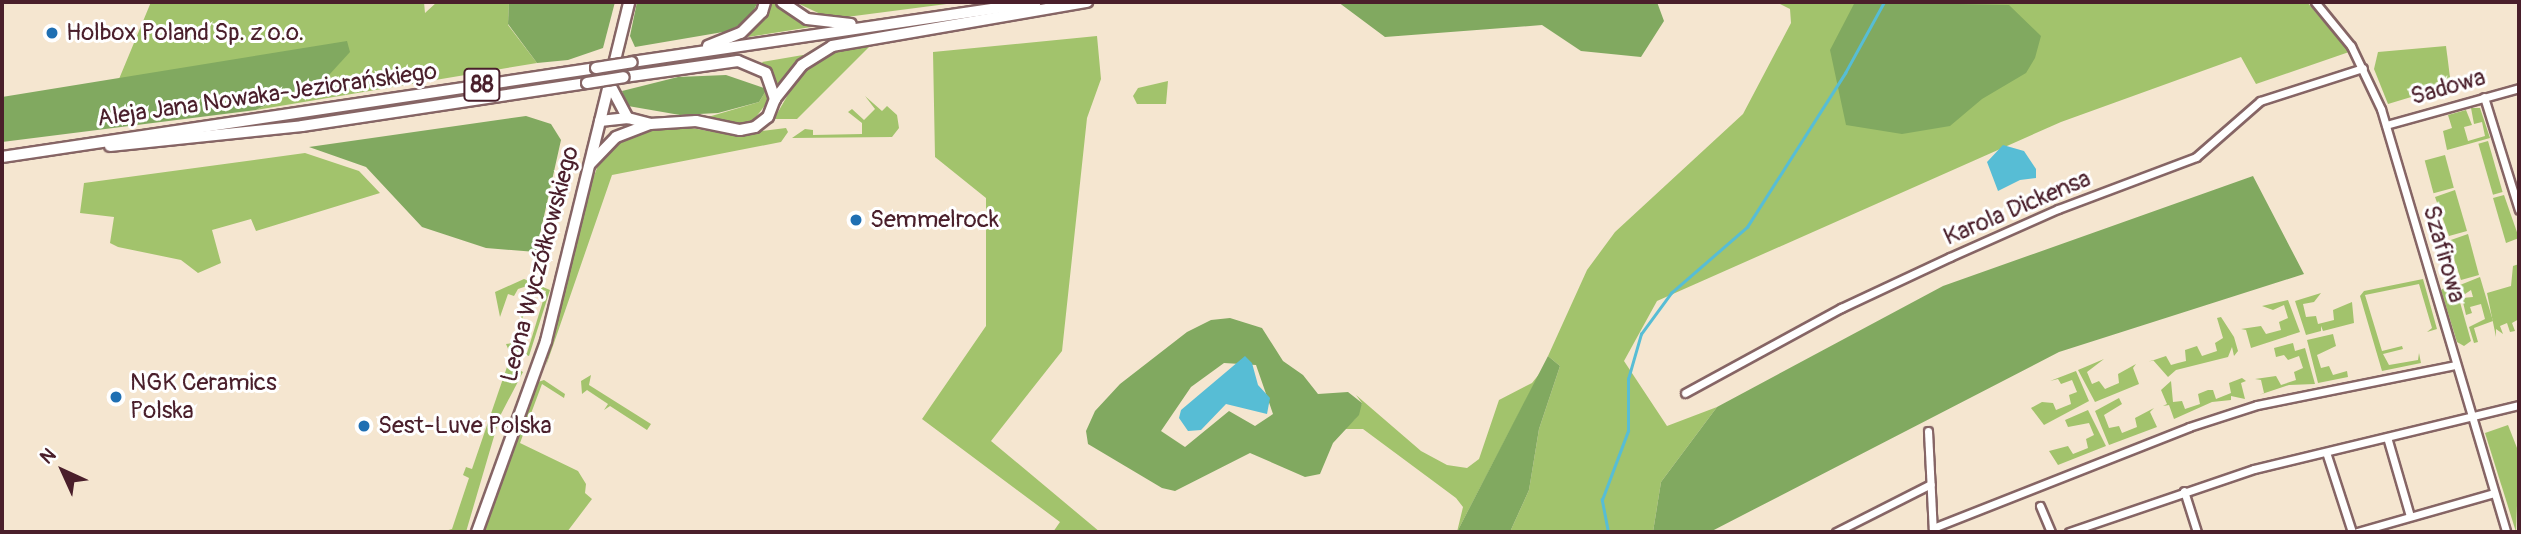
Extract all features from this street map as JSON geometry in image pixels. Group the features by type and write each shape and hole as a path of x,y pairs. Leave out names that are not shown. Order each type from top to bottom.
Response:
{"main road":[{"path":"671,56 741,33 762,12 765,2"},
{"path":"782,2 820,23 882,25"},
{"name":"Aleja Jana Nowaka-Jeziorańskiego","path":"2,157 1036,2"},
{"path":"590,164 625,132 650,124 702,121 747,129 768,117 775,99 802,65 832,46 1087,2"},
{"path":"59,148 302,127 738,61 766,73 775,99"},
{"path":"608,83 628,118"},
{"path":"600,121 628,118 650,124"},
{"path":"600,121 625,132"}],"street":[{"name":"Leona Wyczółkowskiego","path":"477,532 542,354 629,2"},
{"name":"Szafirowa","path":"2315,2 2363,68 2386,125 2506,532"},
{"name":"Karola Dickensa","path":"1685,393 1841,308 1938,262 2059,209 2196,157 2260,102 2363,68"},
{"name":"Sadowa","path":"2386,125 2519,88"},
{"path":"2484,97 2519,210"},
{"path":"1928,431 1933,530 2212,419 2257,405 2456,365"},
{"path":"2069,532 2185,491 2326,452 2519,405"},
{"path":"2388,437 2410,516"},
{"path":"2326,452 2352,532"},
{"path":"1836,532 1931,484"},
{"path":"2185,491 2197,532"},
{"path":"2357,532 2494,493"},
{"path":"2040,506 2051,532"}],"green space":[{"path":"151,2 424,2 425,13 437,2 509,2 508,25 537,63 256,110 319,81 119,79"},
{"path":"509,2 615,2 603,48 568,60 537,63 508,24"},
{"path":"637,2 758,2 749,19 729,31 635,47 630,36"},
{"path":"768,2 777,2 811,27 748,37 763,19"},
{"path":"795,2 962,2 831,19"},
{"path":"1338,2 1657,2 1664,21 1641,57 1581,51 1542,25 1385,37"},
{"path":"1776,2 2307,2 2349,52 2256,84 2241,57 2061,122 1657,301 1624,361 1667,426 1717,407 1661,482 1653,532 1510,532 1529,490 1539,429 1560,366 1548,356 1587,270 1615,232 1743,114 1791,23 1790,9"},
{"path":"1855,2 2009,5 2041,36 2035,58 2026,73 1982,99 1950,126 1902,134 1846,125 1830,50"},
{"path":"1097,36 1101,79 1087,118 1062,351 991,441 1100,532 1053,532 1060,522 922,419 986,326 986,198 935,157 933,52"},
{"path":"347,41 350,52 329,75 256,110 2,142 2,97"},
{"path":"870,46 797,119 774,119 801,72 832,50"},
{"path":"2446,46 2451,85 2388,104 2374,69 2378,52"},
{"path":"803,55 805,59 778,87 762,62"},
{"path":"726,75 767,89 759,102 718,113 680,115 628,106 622,91 678,77"},
{"path":"1168,81 1166,104 1137,104 1133,96 1138,88"},
{"path":"767,89 769,100 753,121 742,124 708,117 759,102"},
{"path":"865,96 882,111 887,106 897,115 899,128 892,137 792,138 805,129 813,130 813,135 862,134 862,123 848,112 852,109 864,120 875,109"},
{"path":"2471,108 2480,108 2490,138 2447,150 2443,131 2452,128 2448,115 2466,110 2472,125 2464,127 2468,141 2485,136 2482,122 2474,124"},
{"path":"526,116 551,124 561,140 536,252 486,248 422,227 366,167 309,147"},
{"path":"686,127 731,135 786,128 788,132 781,142 612,175 546,366 586,197 600,160 612,145 639,131"},
{"path":"2488,141 2503,192 2493,195 2478,144"},
{"path":"305,153 359,171 380,193 256,231 251,219 212,230 221,263 198,273 181,260 110,243 114,217 80,213 84,183"},
{"path":"2445,155 2454,188 2434,193 2425,160"},
{"path":"2253,176 2304,274 2059,352 1710,532 1653,532 1661,482 1717,407 1943,286"},
{"path":"2455,190 2467,231 2449,236 2435,197"},
{"path":"2504,195 2519,238 2506,243 2493,198"},
{"path":"2468,234 2479,275 2461,280 2448,241"},
{"path":"2519,264 2519,319 2512,323 2515,331 2510,332 2507,323 2500,326 2503,334 2496,329 2496,337 2487,293 2511,286 2513,266"},
{"path":"2480,277 2493,321 2474,328 2478,342 2474,343 2469,327 2485,319 2481,304 2470,307 2472,313 2466,315 2462,298 2473,297 2471,290 2462,296 2460,285"},
{"path":"524,279 550,290 529,356 509,351 506,344 513,343 526,301 522,295 529,293 515,349 527,353 546,291 527,286 518,289 514,296 508,294 500,317 495,292"},
{"path":"2423,279 2437,329 2427,332 2432,328 2419,284 2365,295 2382,351 2402,346 2403,349 2383,354 2389,365 2418,360 2419,353 2421,363 2382,371 2360,296 2364,291"},
{"path":"2454,281 2471,341 2464,346 2457,342 2441,290"},
{"path":"2321,293 2314,302 2303,304 2306,317 2316,316 2318,324 2334,320 2333,310 2352,302 2354,323 2323,331 2321,326 2321,331 2306,335 2295,301"},
{"path":"2288,300 2300,332 2251,348 2246,330 2241,329 2261,326 2266,334 2281,330 2279,322 2288,318 2284,305 2273,310 2262,306"},
{"path":"2221,317 2234,337 2238,351 2234,356 2232,347 2228,357 2176,370 2168,377 2153,360 2166,356 2171,365 2186,361 2185,350 2197,346 2202,356 2217,351 2215,343 2223,338 2217,318"},
{"path":"1230,318 1262,328 1283,361 1303,375 1318,394 1348,392 1362,403 1359,415 1333,443 1320,474 1305,477 1250,453 1175,491 1162,488 1088,444 1086,431 1095,411 1120,384 1187,332 1211,320","holes":["1224,363 1256,365 1273,414 1255,426 1229,411 1185,447 1161,431 1191,387"]},
{"path":"2333,334 2336,346 2317,355 2321,368 2329,366 2333,375 2347,371 2348,377 2318,383 2307,340"},
{"path":"2293,343 2295,351 2305,348 2315,384 2289,385 2259,395 2264,393 2261,380 2255,379 2276,376 2281,385 2296,380 2294,372 2303,368 2299,356 2288,360 2284,355 2276,357 2274,348"},
{"path":"1548,356 1560,366 1539,429 1529,490 1510,532 1457,532"},
{"path":"2104,359 2087,372 2092,384 2099,381 2105,389 2119,383 2118,374 2136,364 2133,368 2139,384 2095,402 2078,370"},
{"path":"508,364 523,372 500,416 466,532 445,531 452,529 469,478 463,475 466,467 472,469"},
{"path":"2076,371 2089,401 2044,425 2031,408 2042,402 2053,403 2056,410 2071,404 2069,395 2077,392 2072,380 2061,384 2058,379 2050,381"},
{"path":"1540,373 1457,532 1463,507 1456,498 1363,429 1343,429 1355,419 1362,403 1356,395 1421,451 1447,465 1467,468 1479,459 1499,400 1532,383"},
{"path":"591,375 589,385 651,424 647,430 610,406 604,410 608,404 587,390 582,394 581,381"},
{"path":"2242,378 2246,381 2241,383 2245,399 2231,396 2231,400 2212,402 2174,419 2169,405 2163,406 2167,404 2161,390 2171,381 2173,402 2182,401 2185,409 2200,404 2198,394 2208,390 2213,390 2216,399 2231,393 2229,383"},
{"path":"544,380 565,394 564,398 542,384 520,443 578,471 586,484 585,493 592,499 567,532 484,532 538,382"},
{"path":"2119,398 2122,404 2104,415 2109,428 2119,426 2122,433 2137,427 2135,418 2154,408 2150,412 2157,427 2109,445 2095,411"},
{"path":"2088,410 2106,446 2058,465 2049,451 2068,446 2073,454 2088,448 2086,439 2094,435 2089,423 2068,427 2065,420"},
{"path":"2508,425 2519,453 2516,532 2485,433"}],"water":[{"path":"2003,145 2024,151 2036,169 2036,178 2020,180 1998,191 1987,162"},
{"path":"1245,356 1252,363 1258,385 1270,398 1267,414 1226,404 1201,430 1188,431 1179,418 1181,410"}],"waterway":[{"path":"1608,532 1602,500 1628,431 1628,379 1641,334 1671,293 1747,227 1845,73 1884,2"}],"place":[{"name":"Holbox Poland Sp. z o.o.","path":"52,33"},
{"name":"Semmelrock","path":"856,220"},
{"name":"NGK Ceramics Polska","path":"116,397"},
{"name":"Sest-Luve Polska","path":"364,426"}]}
